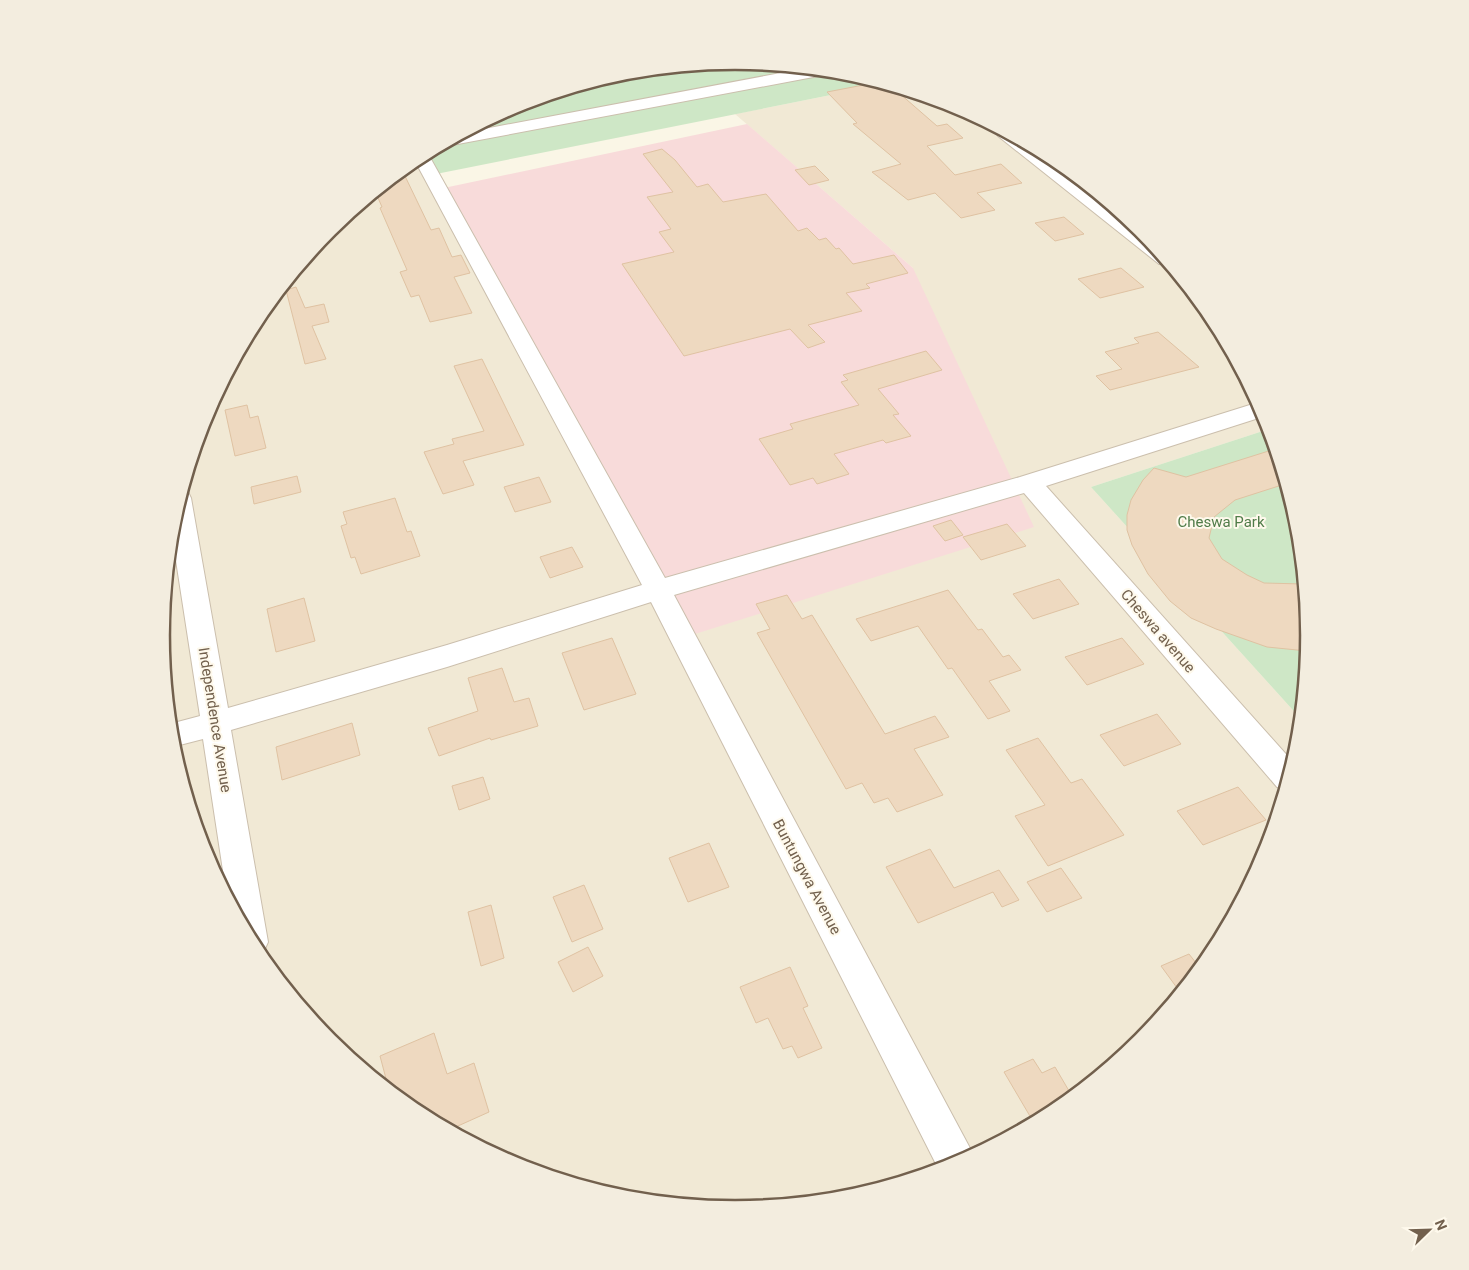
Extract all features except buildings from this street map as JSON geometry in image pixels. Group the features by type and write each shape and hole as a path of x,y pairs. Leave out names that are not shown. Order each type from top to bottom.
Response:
{"street":[{"path":"469,137 801,74"},
{"path":"1038,159 1132,233"},
{"name":"Buntungwa Avenue","path":"425,162 658,590 953,1156"},
{"path":"178,734 446,656 658,590 1029,483 1253,412"},
{"name":"Cheswa avenue","path":"1029,483 1282,772"},
{"name":"Independence Avenue","path":"182,517 248,922"}],"shaded area":[{"path":"871,87 881,89 951,113 1017,146 1048,165 1078,187 1134,235 1183,291 1204,321 1241,385 1261,432 1091,487 1295,712 1289,745 1270,817 1241,885 1224,918 1183,979 1134,1035 1107,1060 1048,1105 984,1142 951,1157 881,1181 845,1189 771,1199 734,1200 698,1199 624,1189 588,1181 518,1157 485,1142 421,1105 362,1060 335,1035 286,979 265,949 245,918 213,851 199,817 180,745 174,709 169,635 174,561 189,489 199,453 228,385 245,352 286,291 335,235 362,210 420,166 426,176 439,189 913,268 735,114"},
{"path":"747,124 913,268 1034,527 676,640 439,189"}],"green space":[{"path":"734,70 808,75 872,87 426,176 420,166 485,128 553,100 588,89 624,81 698,71"},
{"name":"Cheswa Park","path":"1261,432 1270,453 1280,489 1295,561 1300,635 1295,712 1091,487"}]}
